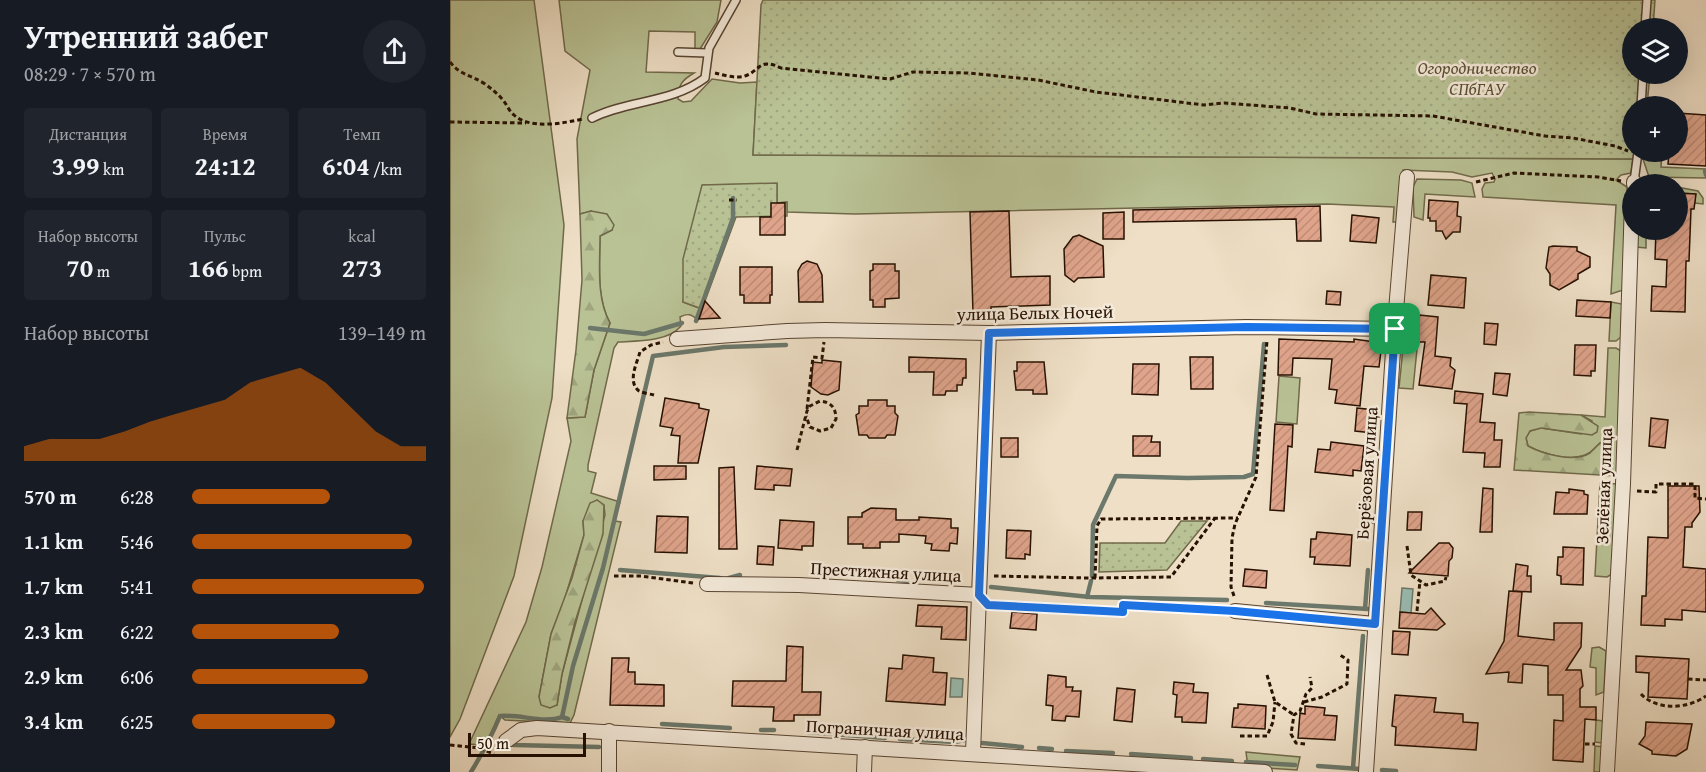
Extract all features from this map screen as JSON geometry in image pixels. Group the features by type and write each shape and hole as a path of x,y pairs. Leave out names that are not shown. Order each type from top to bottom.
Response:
{"street":[{"name":"Берёзовая улица","path":"1366,772 1407,177"},
{"name":"Зелёная улица","path":"1607,772 1623,484 1630,240"},
{"name":"улица Белых Ночей","path":"677,339 787,331 989,333 1268,328 1395,329"},
{"path":"973,753 989,333"},
{"name":"Престижная улица","path":"708,584 799,585 979,595"},
{"path":"1236,607 1375,624"},
{"name":"Пограничная улица","path":"506,741 520,730 537,728 973,753 1118,768 1265,772"},
{"path":"609,731 609,772"},
{"path":"864,772 865,747"}],"lane":[{"path":"592,118 609,109 658,99 705,78 707,53 736,0"},
{"path":"1646,18 1647,0"},
{"path":"678,52 707,53"}],"path":[{"path":"450,62 463,75 473,77 493,90 516,117 529,123"},
{"path":"707,72 734,77 748,76 759,66 771,64 781,68 890,79 913,72 968,72 1038,80 1096,92 1204,105 1224,103 1279,107 1316,114 1432,116 1622,148"},
{"path":"450,122 566,123 592,118"},
{"path":"1476,182 1514,173 1598,177 1622,181"},
{"path":"729,200 737,200"},
{"path":"1236,607 1231,587 1232,538 1256,477 1268,328"},
{"path":"654,395 640,392 635,386 633,377 640,352 651,345 677,339"},
{"path":"797,450 806,417 813,357 822,358 823,345"},
{"path":"806,417 810,427 820,431 831,428 836,419 834,408 825,401 814,403 807,411"},
{"path":"1635,491 1656,492 1656,484 1695,484 1695,498 1706,499"},
{"path":"980,576 1171,577 1215,518"},
{"path":"1095,578 1097,526 1101,519 1238,518"},
{"path":"1407,546 1411,575 1426,585 1445,581 1446,577"},
{"path":"614,576 641,576 708,584"},
{"path":"1417,611 1420,581"},
{"name":"Престижная улица","path":"979,595 988,605 1123,612 1123,605 1236,607"},
{"path":"1302,703 1322,697 1347,684 1348,660 1340,655"},
{"path":"1240,736 1267,736 1273,722 1275,702 1267,675"},
{"path":"1305,744 1296,743 1291,734 1294,715 1300,711 1306,694 1312,688 1310,677"},
{"path":"1688,679 1706,680"},
{"path":"1641,694 1656,705 1673,706 1692,704 1706,696"},
{"path":"1275,702 1283,705 1294,715"},
{"path":"1585,744 1595,744"},
{"path":"450,745 479,748 494,754"}],"green space":[{"path":"450,0 534,0 564,225 552,398 514,576 460,719 450,737"},
{"path":"559,0 721,0 717,22 700,49 695,50 695,32 649,31 646,72 694,73 680,86 678,99 683,102 691,101 712,79 740,83 757,82 753,155 1622,159 1622,162 1633,162 1631,173 1622,174 1616,180 1622,184 1622,240 1625,240 1623,290 1611,294 1616,205 1483,197 1482,189 1485,183 1494,182 1492,173 1472,177 1452,172 1403,170 1401,218 1398,222 1393,222 1394,207 1327,204 855,214 787,212 787,202 777,203 777,184 703,185 683,302 702,309 698,320 689,315 680,317 681,326 668,335 652,340 618,342 614,348 588,471 596,473 591,493 620,502 614,521 621,522 574,715 570,723 505,720 499,715 489,738 481,745 469,744 526,622 542,567 571,441 567,418 585,417 594,370 610,323 603,303 599,269 600,236 612,230 591,211 580,214 577,139 590,70 565,51","holes":["597,500 604,506 605,515 562,674 557,705 539,697 551,634 564,601 584,535 583,521"]},
{"name":"Огородничество СПбГАУ","path":"763,0 1655,0 1654,18 1622,18 1622,84 1649,84 1648,96 1622,96 1622,159 753,155"},
{"path":"1644,162 1661,162 1661,167 1706,169 1706,178 1688,178 1688,174 1648,174"},
{"path":"1417,179 1461,180 1472,183 1475,197 1425,194 1423,220 1414,217 1413,187"},
{"path":"777,183 777,203 787,202 787,216 736,217 702,309 683,302 683,259 702,185"},
{"path":"1688,189 1698,191 1703,198 1703,204 1695,203 1695,194 1688,194"},
{"path":"591,211 607,214 614,225 612,230 600,236 601,292 610,323 594,370 585,417 567,418 582,280 580,214"},
{"path":"1636,240 1646,240 1646,248 1636,247"},
{"path":"1611,302 1622,304 1621,337 1616,341 1609,341"},
{"path":"1403,348 1417,349 1413,389 1399,388"},
{"path":"1608,348 1621,351 1618,476 1600,475 1608,466 1600,443 1582,456 1567,457 1534,449 1528,446 1526,438 1530,431 1541,428 1581,434 1592,421 1581,415 1605,417"},
{"path":"1279,376 1300,378 1297,424 1276,422"},
{"path":"1519,413 1581,415 1598,426 1597,432 1592,435 1541,428 1530,431 1526,438 1528,446 1534,449 1567,457 1583,456 1590,453 1600,443 1609,442 1610,460 1606,468 1600,475 1514,470"},
{"path":"1600,483 1617,484 1612,574 1607,577 1595,576"},
{"path":"597,500 604,505 603,534 575,622 557,705 550,708 541,705 539,697 551,634 572,578 584,535 583,521 590,503"},
{"path":"1181,521 1207,521 1167,570 1099,572 1100,543 1165,543"},
{"path":"1599,647 1606,651 1604,692 1596,695 1596,668 1590,667 1592,648"},
{"path":"1596,720 1603,721 1602,743 1595,742"},
{"path":"1595,746 1604,747 1602,772 1594,772"},
{"path":"1246,752 1300,757 1297,770 1248,767"}],"water":[{"path":"1402,588 1413,589 1411,613 1400,612"},
{"path":"951,678 963,679 962,697 950,697"}],"building":[{"path":"1688,114 1706,115 1706,166 1668,164 1668,162 1688,162"},
{"path":"1688,194 1696,194 1694,209 1691,209 1689,261 1686,261 1685,312 1651,311 1652,286 1666,287 1667,260 1655,259 1656,240 1688,240"},
{"path":"1429,200 1458,202 1457,216 1461,217 1460,232 1453,232 1446,239 1442,231 1436,231 1436,221 1430,221 1428,218"},
{"path":"771,203 785,203 785,235 760,235 760,217 771,217"},
{"path":"1320,206 1321,241 1297,241 1296,219 1133,222 1133,210"},
{"path":"1009,211 1011,277 1050,276 1050,305 991,307 991,313 973,313 970,212"},
{"path":"1124,212 1124,239 1103,239 1103,213"},
{"path":"1352,215 1379,218 1376,243 1350,241"},
{"path":"1079,235 1103,246 1104,277 1078,278 1074,282 1065,275 1064,249 1073,237"},
{"path":"1549,247 1577,247 1577,251 1590,257 1590,267 1578,274 1578,279 1559,290 1550,285 1550,274 1546,268"},
{"path":"807,261 817,264 822,275 823,302 799,302 798,271"},
{"path":"873,264 895,264 895,271 899,271 899,298 885,299 885,307 873,307 873,300 870,300 870,271 873,270"},
{"path":"740,267 772,267 770,303 744,303 744,295 740,295"},
{"path":"1431,275 1466,278 1464,308 1428,305"},
{"path":"1327,291 1341,292 1340,305 1326,304"},
{"path":"1577,300 1611,302 1610,318 1576,316"},
{"path":"705,301 720,318 699,319"},
{"path":"1419,315 1438,317 1435,356 1451,358 1450,366 1455,370 1452,389 1419,385 1425,342 1417,342"},
{"path":"1485,323 1498,324 1496,345 1484,344"},
{"path":"1279,339 1354,342 1354,339 1382,343 1379,367 1364,366 1360,406 1335,403 1337,390 1329,389 1332,359 1293,358 1292,375 1278,375"},
{"path":"1575,345 1596,345 1595,371 1591,371 1591,376 1574,375"},
{"path":"909,357 966,359 966,378 963,378 962,385 957,385 957,391 946,391 945,395 933,395 934,372 909,372"},
{"path":"1190,357 1213,357 1213,389 1191,389"},
{"path":"822,360 841,362 839,390 828,395 821,394 811,387 813,362 822,363"},
{"path":"1017,362 1044,362 1047,394 1033,394 1033,390 1016,390 1014,371 1017,371"},
{"path":"1133,364 1159,364 1158,395 1132,394"},
{"path":"1495,373 1510,374 1507,396 1493,394"},
{"path":"1455,391 1483,394 1480,422 1495,423 1494,440 1502,440 1500,467 1484,467 1485,453 1463,452 1467,404 1454,403"},
{"path":"665,398 699,404 699,408 709,410 698,463 678,463 680,436 671,435 673,428 660,426"},
{"path":"868,400 887,400 887,406 895,406 895,413 898,416 895,435 887,435 885,438 869,438 867,435 859,435 856,415 859,413 859,406 868,406"},
{"path":"1357,408 1375,410 1373,433 1355,431"},
{"path":"1651,418 1668,420 1665,448 1649,446"},
{"path":"1275,424 1293,425 1292,447 1288,446 1284,511 1270,510"},
{"path":"1133,436 1152,436 1151,442 1160,442 1160,456 1133,456"},
{"path":"1001,438 1018,438 1018,457 1001,457"},
{"path":"1331,442 1364,446 1361,471 1353,470 1353,476 1315,472 1318,449 1330,450"},
{"path":"654,466 686,466 686,479 654,480"},
{"path":"757,466 792,469 790,486 774,485 774,490 755,489"},
{"path":"734,467 737,549 719,549 719,468"},
{"path":"1668,486 1699,486 1700,512 1692,523 1692,527 1685,527 1683,567 1706,569 1706,612 1682,610 1682,620 1665,619 1665,626 1641,625 1642,596 1646,596 1648,537 1668,538"},
{"path":"1483,488 1493,489 1492,532 1480,532"},
{"path":"1569,489 1584,491 1584,494 1588,495 1587,514 1554,514 1556,492 1569,493"},
{"path":"871,508 896,509 896,520 919,520 919,517 951,519 951,528 958,528 957,544 950,543 949,551 931,550 932,544 925,543 926,536 899,534 899,542 880,542 880,548 863,548 863,544 848,544 848,517 862,517 862,513"},
{"path":"1408,512 1422,512 1421,530 1407,530"},
{"path":"657,516 688,517 687,553 655,552"},
{"path":"780,520 814,522 813,546 802,546 802,550 778,548"},
{"path":"1007,530 1031,531 1030,555 1025,554 1025,559 1006,558"},
{"path":"1317,532 1352,535 1350,566 1314,564 1315,557 1310,557 1311,539 1316,539"},
{"path":"1439,543 1449,543 1453,548 1448,576 1409,573"},
{"path":"758,546 774,547 773,565 757,564"},
{"path":"1563,547 1584,548 1583,585 1561,584 1561,576 1557,575 1558,557 1563,557"},
{"path":"1516,564 1528,566 1527,576 1531,576 1531,592 1513,591"},
{"path":"1245,569 1267,571 1266,588 1243,586"},
{"path":"1509,591 1522,592 1518,636 1554,640 1554,623 1582,623 1581,647 1566,670 1581,670 1583,686 1580,689 1580,707 1596,707 1596,720 1585,719 1583,762 1553,760 1554,720 1563,721 1563,695 1548,695 1548,666 1523,664 1522,683 1508,682 1509,672 1486,674 1504,641"},
{"path":"918,605 967,607 966,640 941,639 942,627 916,626"},
{"path":"1431,608 1445,624 1437,630 1399,628 1400,612 1425,614"},
{"path":"1012,612 1037,614 1036,630 1010,628"},
{"path":"1393,631 1410,632 1408,655 1392,654"},
{"path":"787,646 803,647 802,692 821,692 820,715 794,715 794,721 773,721 774,707 732,706 733,681 786,681"},
{"path":"903,655 934,658 933,672 947,673 945,705 886,701 889,668 902,669"},
{"path":"1636,656 1689,659 1687,699 1648,697 1649,673 1636,672"},
{"path":"612,658 629,658 628,672 635,672 635,684 664,685 664,706 610,705"},
{"path":"1048,675 1066,677 1066,687 1073,687 1072,691 1081,691 1079,717 1066,716 1065,721 1052,720 1053,706 1046,705"},
{"path":"1174,682 1194,684 1193,692 1208,693 1206,723 1182,722 1182,717 1175,717 1177,695 1173,694"},
{"path":"1117,688 1135,690 1132,722 1114,720"},
{"path":"1395,695 1436,698 1434,712 1463,714 1463,722 1478,723 1476,750 1395,745 1396,727 1392,726"},
{"path":"1238,704 1266,706 1265,729 1232,727 1234,708 1238,708"},
{"path":"1305,706 1325,708 1324,715 1337,716 1335,740 1298,738 1300,713 1305,714"},
{"path":"1646,722 1692,724 1687,749 1676,756 1652,754 1652,751 1639,744 1645,736"}],"waterway":[{"path":"1705,171 1706,175"},
{"path":"696,321 733,218 733,198"},
{"path":"590,328 644,334 682,323"},
{"path":"1092,576 1093,525 1116,476 1187,478 1244,477 1253,474 1264,344"},
{"path":"562,717 573,666 603,568 653,356 724,347 786,345"},
{"path":"620,570 720,578"},
{"path":"1365,609 1368,570"},
{"path":"814,571 849,574"},
{"path":"729,578 740,575"},
{"path":"898,580 907,581"},
{"path":"1087,597 1091,581"},
{"path":"991,587 1090,597 1227,600"},
{"path":"1266,603 1368,609"},
{"path":"1353,768 1363,636"},
{"path":"471,772 500,716 548,720 562,717 568,719"},
{"path":"662,724 730,728"},
{"path":"761,730 774,730"},
{"path":"808,732 885,738"},
{"path":"900,739 955,742 964,740"},
{"path":"982,743 1022,747"},
{"path":"510,744 599,747"},
{"path":"1039,748 1052,749"},
{"path":"1066,751 1113,753"},
{"path":"1131,754 1191,758"},
{"path":"1203,759 1232,761"},
{"path":"1246,762 1295,765"},
{"path":"1318,766 1360,769"},
{"path":"1382,770 1396,771"}],"route":[{"path":"1246,327 1395,329 1375,624 1235,611 1123,605 1123,612 988,605 979,595 989,333 1246,327"}]}
